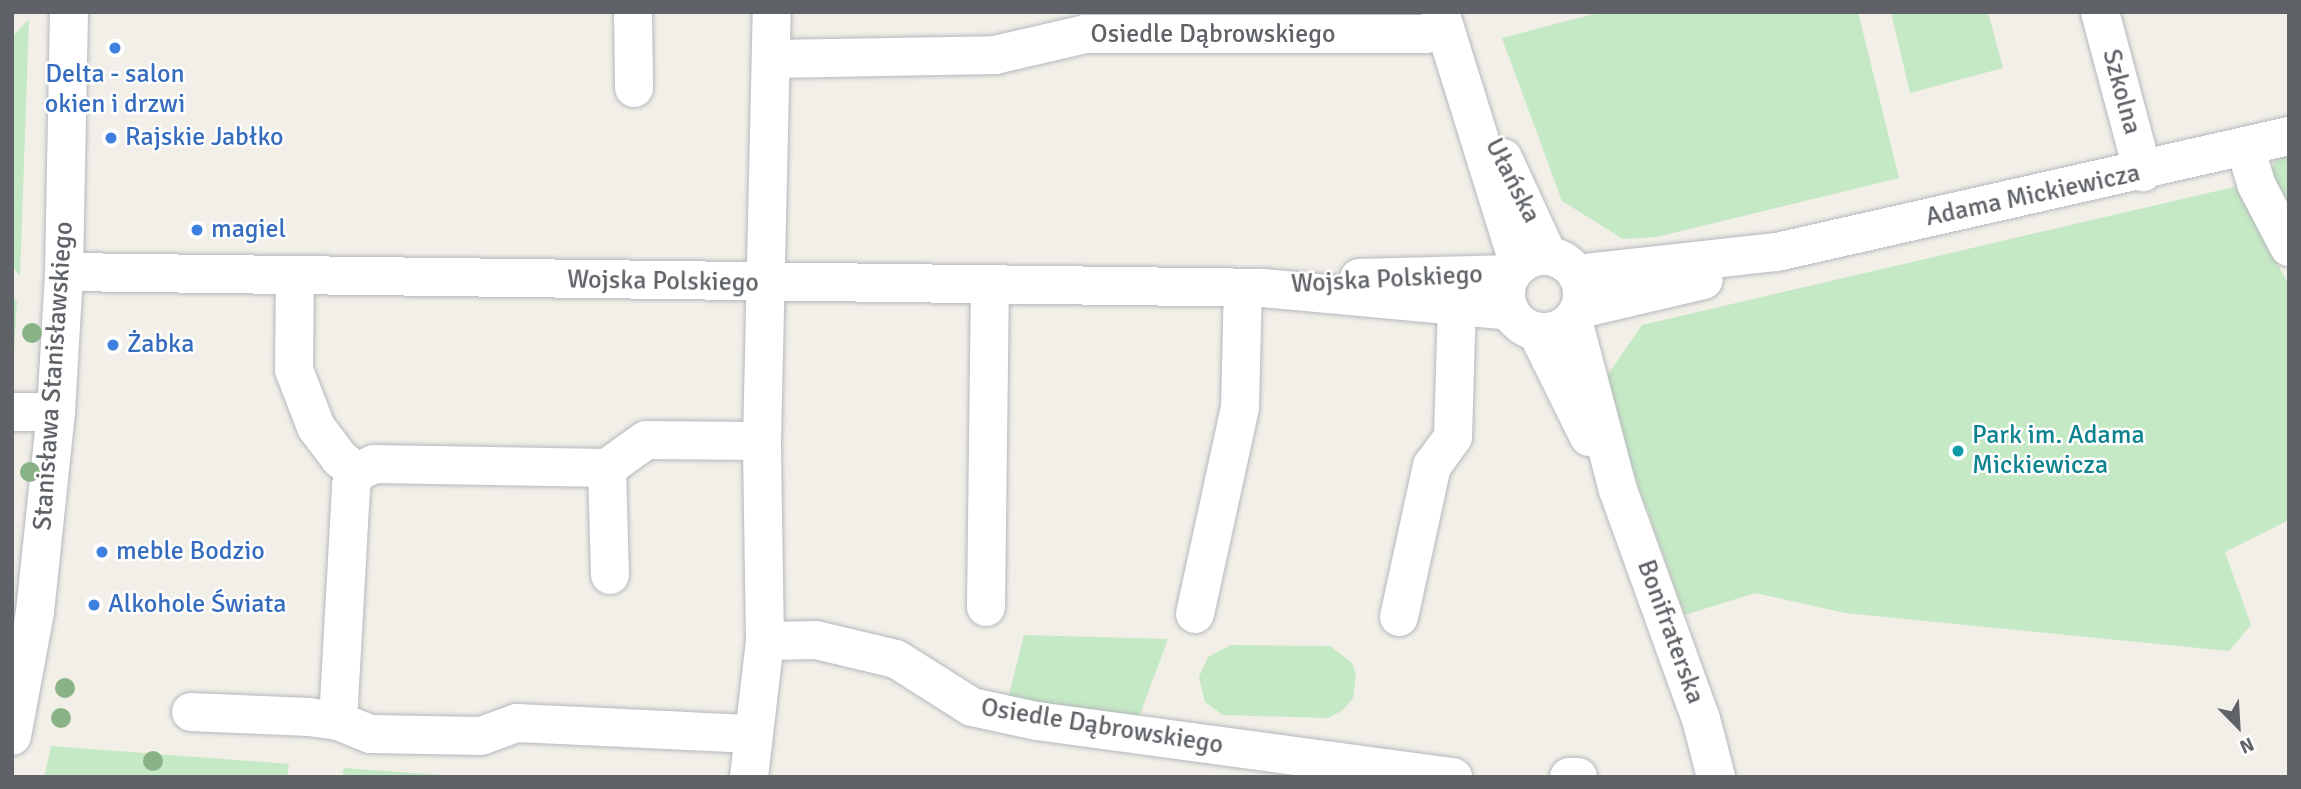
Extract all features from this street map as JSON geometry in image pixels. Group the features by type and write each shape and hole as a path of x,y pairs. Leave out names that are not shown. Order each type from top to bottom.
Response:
{"street":[{"name":"Stanisława Stanisławskiego","path":"12,736 24,610 56,412 64,272 69,12"},
{"path":"633,12 634,88"},
{"path":"750,777 765,641 762,441 772,12"},
{"name":"Szkolna","path":"2099,12 2143,172"},
{"name":"Osiedle Dąbrowskiego","path":"773,59 995,55 1085,34 1426,34 1443,20"},
{"name":"Ułańska","path":"1443,20 1473,108 1490,178 1551,283"},
{"name":"Adama Mickiewicza","path":"1551,283 1702,281 1777,251 2143,172 2289,136"},
{"path":"2245,147 2256,184 2289,247"},
{"name":"Wojska Polskiego","path":"64,272 764,284 1253,288 1457,306 1523,322"},
{"path":"295,275 294,370 316,427 339,458 357,472"},
{"name":"Wojska Polskiego","path":"1253,288 1391,275 1551,283"},
{"path":"1551,283 1550,332 1523,322 1507,286 1551,283"},
{"name":"Bonifraterska","path":"1551,283 1618,490 1701,719 1716,777"},
{"path":"986,607 990,285"},
{"path":"1195,614 1240,407 1253,288"},
{"path":"1399,617 1432,466 1453,438 1457,306"},
{"name":"Bonifraterska","path":"1523,322 1618,490"},
{"path":"12,412 56,412"},
{"path":"338,721 351,485 357,472 374,464 607,468 646,440 762,441"},
{"path":"607,468 610,575"},
{"name":"Osiedle Dąbrowskiego","path":"765,641 816,640 896,659 972,707 1037,721 1453,777"},
{"path":"191,712 338,721 371,734 481,736 517,723 753,734"},
{"path":"1569,777 1578,777"}],"green space":[{"path":"1601,12 1858,12 1899,178 1657,237 1623,239 1562,201 1502,38"},
{"path":"1891,12 1988,12 2003,68 1910,93"},
{"path":"29,19 20,276 12,266 12,37"},
{"path":"2289,155 2289,208 2271,171 2277,158"},
{"name":"Park im. Adama Mickiewicza","path":"2238,186 2289,286 2289,520 2225,552 2251,625 2229,651 1845,613 1755,593 1685,615 1602,383 1642,325"},
{"path":"12,294 17,302 12,383"},
{"path":"1024,635 1168,639 1139,717 1007,703"},
{"path":"1231,645 1330,646 1352,663 1356,674 1353,698 1343,710 1328,718 1223,715 1205,702 1199,677 1208,657"},
{"path":"51,746 289,764 287,777 44,777"},
{"path":"344,768 469,777 342,777"}],"place":[{"name":"Delta - salon okien i drzwi","path":"115,48"},
{"name":"Rajskie Jabłko","path":"111,138"},
{"name":"magiel","path":"197,230"},
{"name":"Żabka","path":"113,345"},
{"name":"Park im. Adama Mickiewicza","path":"1958,451"},
{"name":"meble Bodzio","path":"102,552"},
{"name":"Alkohole Świata","path":"94,605"}]}
